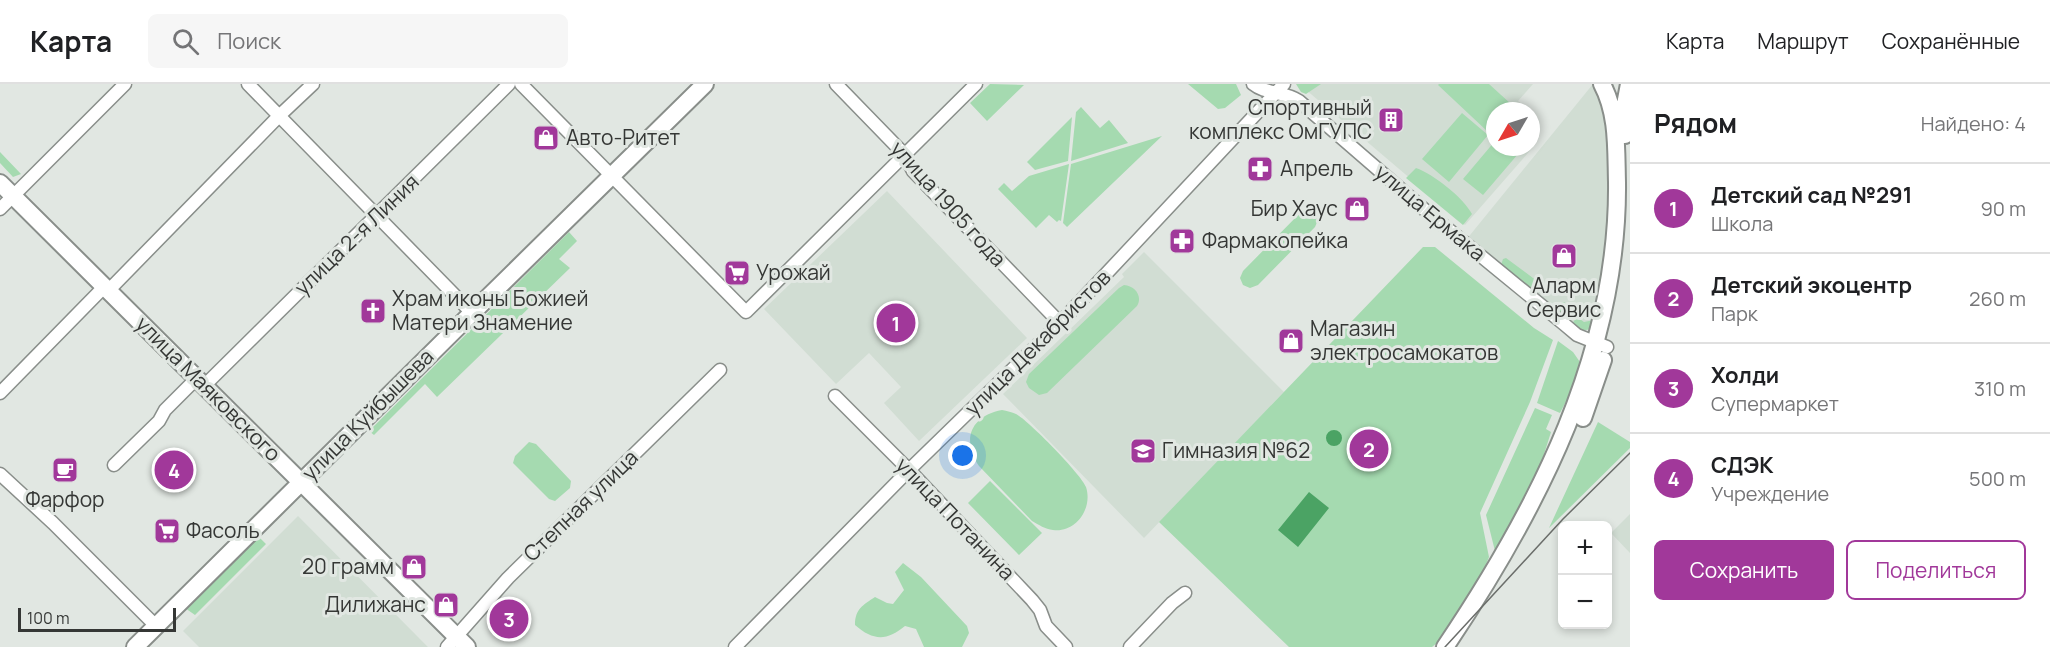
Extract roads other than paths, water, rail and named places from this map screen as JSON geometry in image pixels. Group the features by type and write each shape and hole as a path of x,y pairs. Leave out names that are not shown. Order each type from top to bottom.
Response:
{"main road":[{"name":"улица Куйбышева","path":"135,647 705,84"},
{"path":"1457,647 1513,557 1567,456 1594,388 1611,273 1617,204 1615,128 1612,108 1602,84"},
{"path":"1444,647 1488,578 1552,460 1602,345 1622,273 1627,225 1625,105 1629,84"},
{"name":"улица Маяковского","path":"0,183 302,482 457,644"}],"street":[{"path":"0,209 125,84"},
{"path":"248,84 471,313"},
{"path":"0,393 313,84"},
{"name":"улица 2-я Линия","path":"114,465 159,421 165,410 201,381 378,215 509,84"},
{"path":"521,84 746,312 976,84"},
{"name":"улица 1905 года","path":"836,84 904,153 913,171 1060,323"},
{"name":"улица Ермака","path":"1253,84 1259,89 1280,88 1299,101 1426,211 1577,335 1602,345"},
{"name":"улица Декабристов","path":"735,647 909,470 1060,323 1280,88"},
{"name":"Степная улица","path":"457,644 508,578 720,370"},
{"name":"улица Потанина","path":"835,396 909,470 1032,600 1040,609 1046,626 1066,647"},
{"path":"0,474 71,540 156,626"},
{"path":"1130,647 1172,603 1185,593"}],"tram line":[{"path":"1445,647 1563,519 1630,453"}],"place":[{"name":"Спортивный комплекс ОмГУПС","path":"1391,120"},
{"name":"Авто-Ритет","path":"546,138"},
{"name":"Апрель","path":"1260,169"},
{"name":"Бир Хаус","path":"1357,209"},
{"name":"Фармакопейка","path":"1182,241"},
{"name":"Аларм Сервис","path":"1564,256"},
{"name":"Урожай","path":"737,273"},
{"name":"Храм иконы Божией Матери Знамение","path":"373,311"},
{"name":"Детский сад №291","path":"896,323"},
{"name":"Магазин электросамокатов","path":"1291,341"},
{"name":"Детский экоцентр","path":"1369,449"},
{"name":"Гимназия №62","path":"1143,451"},
{"name":"Фарфор","path":"65,470"},
{"name":"СДЭК","path":"174,470"},
{"name":"Фасоль","path":"167,531"},
{"name":"20 грамм","path":"414,567"},
{"name":"Дилижанс","path":"446,605"},
{"name":"Холди","path":"509,619"}]}
